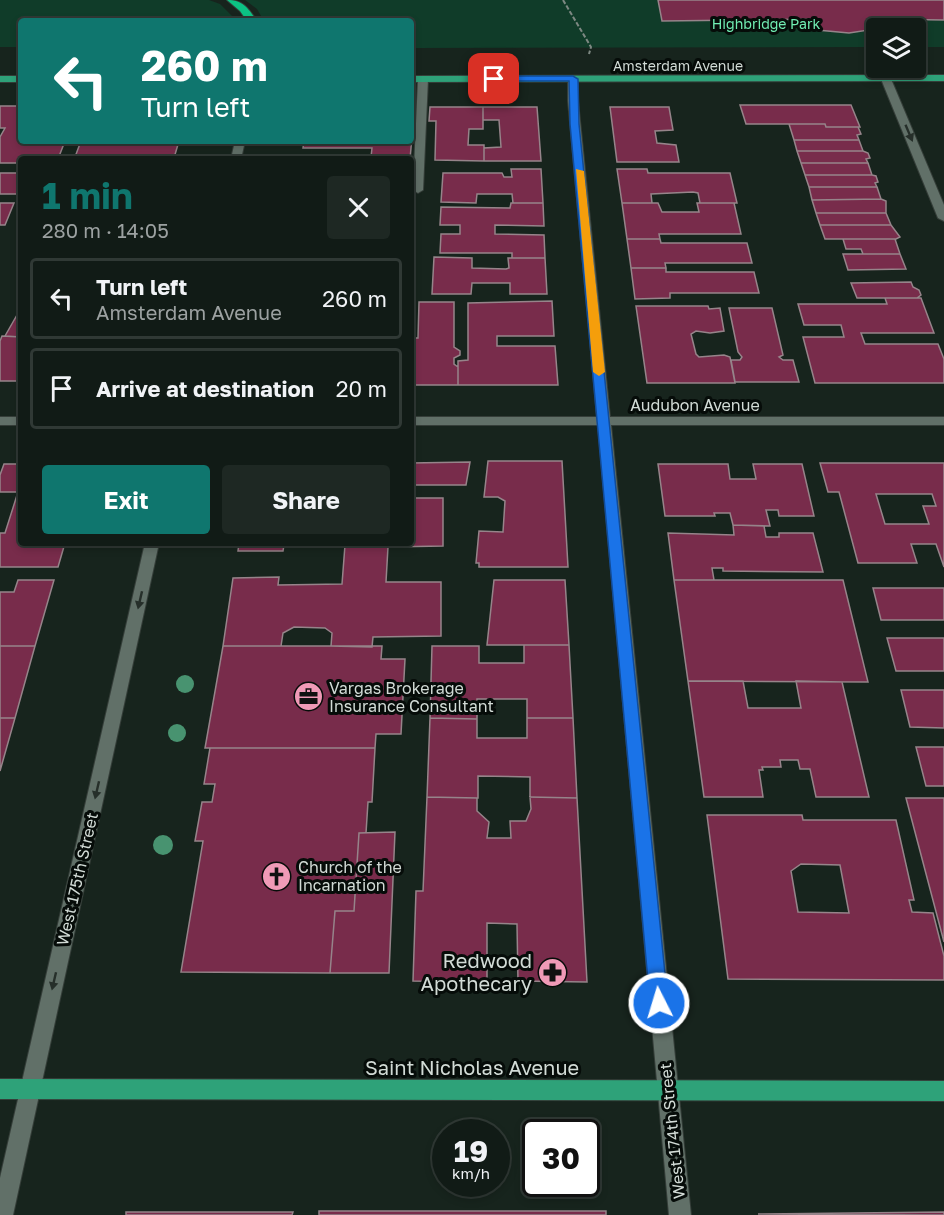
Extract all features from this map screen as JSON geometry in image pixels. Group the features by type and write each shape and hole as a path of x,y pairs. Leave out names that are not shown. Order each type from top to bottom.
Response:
{"highway":[{"path":"232,0 244,9 250,18"}],"main road":[{"name":"Amsterdam Avenue","path":"414,79 944,78"},
{"path":"0,79 18,79"},
{"name":"Saint Nicholas Avenue","path":"0,1089 944,1090"}],"street":[{"path":"418,190 423,79"},
{"name":"West 174th Street","path":"573,79 573,101 603,422 680,1215"},
{"path":"886,79 944,218"},
{"path":"0,421 18,421"},
{"name":"Audubon Avenue","path":"414,421 944,421"},
{"name":"West 175th Street","path":"2,1215 152,546"}],"path":[{"path":"563,0 591,47 589,54"}],"green space":[{"path":"0,0 209,0 220,4 234,18 18,18 18,47 0,47"},
{"name":"Highbridge Park","path":"245,0 944,0 944,47 926,47 926,18 866,18 866,47 414,48 414,18 262,18 257,9"}],"building":[{"path":"658,0 944,0 944,20 866,18 866,30 849,33 817,30 813,19 662,21"},
{"path":"740,105 851,105 860,127 826,127 825,124 746,124"},
{"path":"0,106 18,106 18,144 64,144 59,156 18,156 18,163 0,163 0,137 5,128 0,128"},
{"path":"414,106 418,106 417,135 414,136"},
{"path":"430,107 483,107 483,129 469,129 468,145 484,145 484,161 435,160 436,121 429,121"},
{"path":"483,107 537,107 541,161 484,161 484,148 501,147 499,120 483,120"},
{"path":"610,107 669,107 673,130 655,131 657,143 676,145 679,162 617,162"},
{"path":"789,124 858,127 861,134 857,135 859,140 794,140"},
{"path":"794,140 859,140 863,151 797,151"},
{"path":"80,144 178,144 175,156 75,156"},
{"path":"304,144 411,144 410,156 371,156 372,148 303,148"},
{"path":"797,151 863,151 868,153 870,158 866,159 868,163 801,163"},
{"path":"801,163 868,163 872,175 805,175"},
{"path":"511,169 541,169 543,203 513,203 512,194 477,194 476,203 441,202 443,173 502,173 504,177 512,177"},
{"path":"617,169 647,169 648,173 730,173 737,203 700,203 698,193 693,192 651,194 652,203 622,203"},
{"path":"0,173 18,173 18,194 0,194"},
{"path":"805,175 872,175 876,176 878,182 875,183 877,187 809,187"},
{"path":"809,187 877,187 881,199 812,200"},
{"path":"881,199 886,201 886,213 816,213 812,200"},
{"path":"0,203 14,203 5,225 0,225"},
{"path":"511,203 543,203 544,226 495,225 495,234 544,235 545,258 512,258 512,253 440,253 441,234 460,234 460,225 440,225 441,207 510,208"},
{"path":"622,203 658,203 662,212 699,212 697,203 734,203 741,234 659,234 660,239 627,239"},
{"path":"816,213 886,213 891,225 820,225"},
{"path":"820,225 891,225 900,237 896,239 825,239"},
{"path":"627,239 660,239 661,243 747,243 752,263 665,263 666,268 631,268"},
{"path":"843,239 895,239 900,254 863,254 861,249 846,249"},
{"path":"843,254 900,254 906,269 848,270"},
{"path":"434,257 472,258 472,268 506,269 509,268 508,258 545,258 547,294 510,294 510,283 472,283 471,294 432,294"},
{"path":"631,268 666,268 666,272 754,272 759,293 670,293 670,298 635,299"},
{"path":"911,282 921,295 917,298 857,298 851,283"},
{"path":"885,298 921,298 934,333 861,333 865,344 938,344 944,359 944,383 815,383 803,337 844,337 841,325 804,325 798,304 887,304"},
{"path":"552,301 554,336 497,336 497,346 555,346 558,385 458,385 458,361 468,360 468,303"},
{"path":"419,302 454,302 454,347 460,351 460,355 454,358 454,364 458,367 458,385 414,385 414,338 418,338"},
{"path":"636,306 720,308 724,331 710,333 696,331 691,334 696,354 699,357 724,355 730,357 735,383 647,383"},
{"path":"729,308 772,308 783,355 779,357 783,360 793,360 799,382 735,382 731,360 740,360 742,357 738,352"},
{"path":"18,313 18,337 5,336"},
{"path":"2,336 18,337 18,381 0,381"},
{"path":"488,461 562,461 568,567 479,567 479,563 476,563 479,531 503,532 505,501 498,497 484,497"},
{"path":"470,462 466,485 414,485 414,463"},
{"path":"820,463 944,463 944,567 936,544 911,544 917,563 858,563 839,492 828,492","holes":["876,494 932,494 936,506 923,506 929,524 885,524"]},
{"path":"4,464 18,464 18,492 0,492 0,475"},
{"path":"658,464 728,464 730,479 756,479 753,464 802,464 814,516 779,516 778,510 766,510 770,526 733,525 730,513 714,513 715,516 665,516"},
{"path":"18,492 18,546 64,546 58,567 0,567 0,533 5,533"},
{"path":"414,498 443,498 443,546 388,547 386,582 441,582 441,636 373,637 372,647 331,646 332,633 325,628 294,627 283,633 281,646 223,646 233,578 279,577 278,585 342,584 345,546 414,546"},
{"path":"733,525 764,526 766,537 779,537 779,533 813,533 823,572 723,571 723,568 712,568 714,580 674,580 668,533 734,535"},
{"path":"239,546 284,546 283,551 238,551"},
{"path":"18,580 54,580 35,646 0,646 0,592 14,592"},
{"path":"494,580 565,580 569,645 487,645"},
{"path":"674,580 843,580 868,682 688,681"},
{"path":"873,588 944,588 944,620 881,620"},
{"path":"887,638 944,638 944,671 896,671"},
{"path":"524,645 569,645 573,718 527,718 527,699 477,699 477,719 430,718 432,646 479,646 479,663 524,663"},
{"path":"0,646 35,646 15,718 0,718"},
{"name":"Vargas Brokerage Insurance Consultant","path":"223,646 382,646 381,659 405,659 401,734 376,734 375,748 205,748"},
{"path":"688,681 743,681 748,708 801,708 796,681 842,682 869,797 816,797 810,769 800,769 798,760 780,760 781,767 762,767 763,770 759,770 763,797 704,797"},
{"path":"901,690 944,690 944,728 910,727"},
{"path":"0,718 15,718 0,771"},
{"path":"430,718 477,719 477,738 527,738 527,718 573,718 577,798 530,797 530,777 478,776 478,798 427,797"},
{"path":"916,747 944,747 944,786 926,786"},
{"name":"Church of the Incarnation","path":"210,748 375,748 372,802 368,802 366,833 359,833 354,911 335,911 330,973 181,972 203,841 195,841 202,802 212,802 215,784 204,784"},
{"path":"427,797 477,798 477,811 489,822 487,838 511,838 510,821 526,821 531,809 530,797 577,798 587,982 518,981 517,924 487,923 487,982 413,981 416,891 423,891"},
{"path":"906,798 944,798 944,942"},
{"path":"707,815 802,815 803,820 896,820 914,900 909,900 912,912 933,913 944,956 944,980 728,979","holes":["801,864 840,865 849,913 798,912 791,871"]},
{"path":"395,832 389,973 330,973 335,911 354,911 359,833"},
{"path":"319,1211 606,1211 606,1215 319,1215"},
{"path":"126,1212 293,1212 292,1215 126,1215"},
{"path":"944,1212 944,1215 758,1214"}],"slow traffic":[{"path":"580,171 599,372"}],"place":[{"name":"Vargas Brokerage Insurance Consultant","path":"308,697"},
{"name":"Church of the Incarnation","path":"277,876"},
{"name":"Redwood Apothecary","path":"553,972"}],"route":[{"path":"494,79 573,79 575,124 659,1003"}]}
